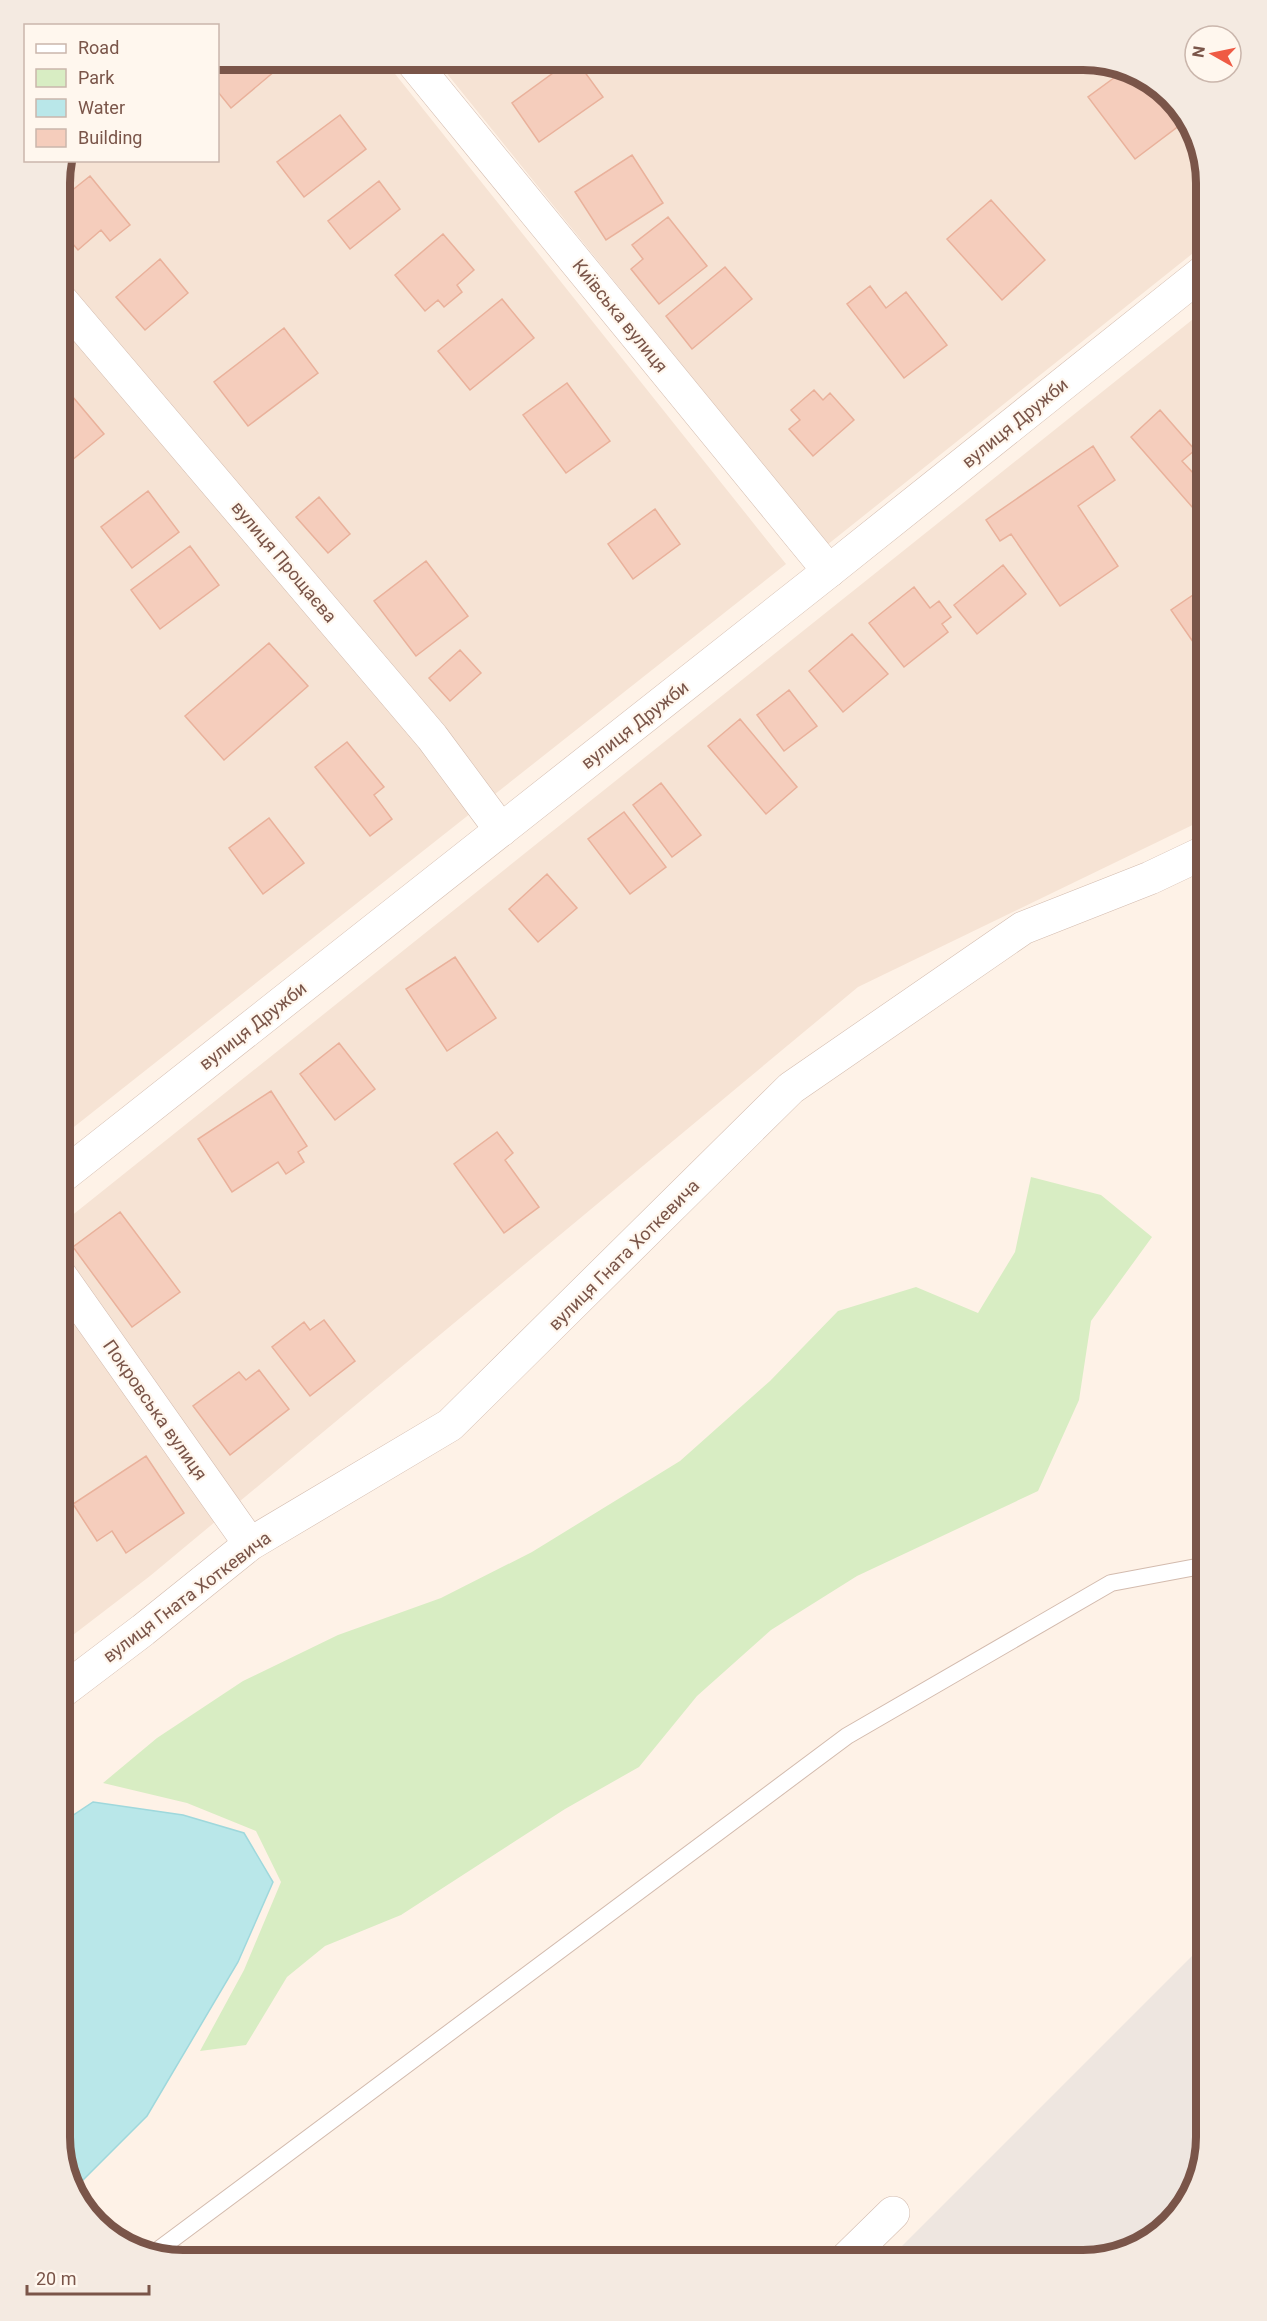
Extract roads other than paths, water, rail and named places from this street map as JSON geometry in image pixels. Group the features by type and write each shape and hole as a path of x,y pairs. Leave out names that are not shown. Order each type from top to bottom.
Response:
{"street":[{"name":"Київська вулиця","path":"420,71 830,572"},
{"name":"вулиця Дружби","path":"70,1170 830,572 1196,278"},
{"name":"вулиця Прощаєва","path":"71,312 432,737 501,830"},
{"name":"вулиця Гната Хоткевича","path":"70,1685 250,1544 450,1425 791,1088 1023,928 1150,878 1196,856"},
{"name":"Покровська вулиця","path":"70,1290 250,1544"},
{"path":"855,2250 893,2213"}],"lane":[{"path":"161,2248 847,1736 1111,1583 1196,1567"}],"water":[{"path":"93,1802 183,1815 244,1833 273,1882 238,1962 147,2116 80,2183 74,2167 70,2138 70,1817"}]}
